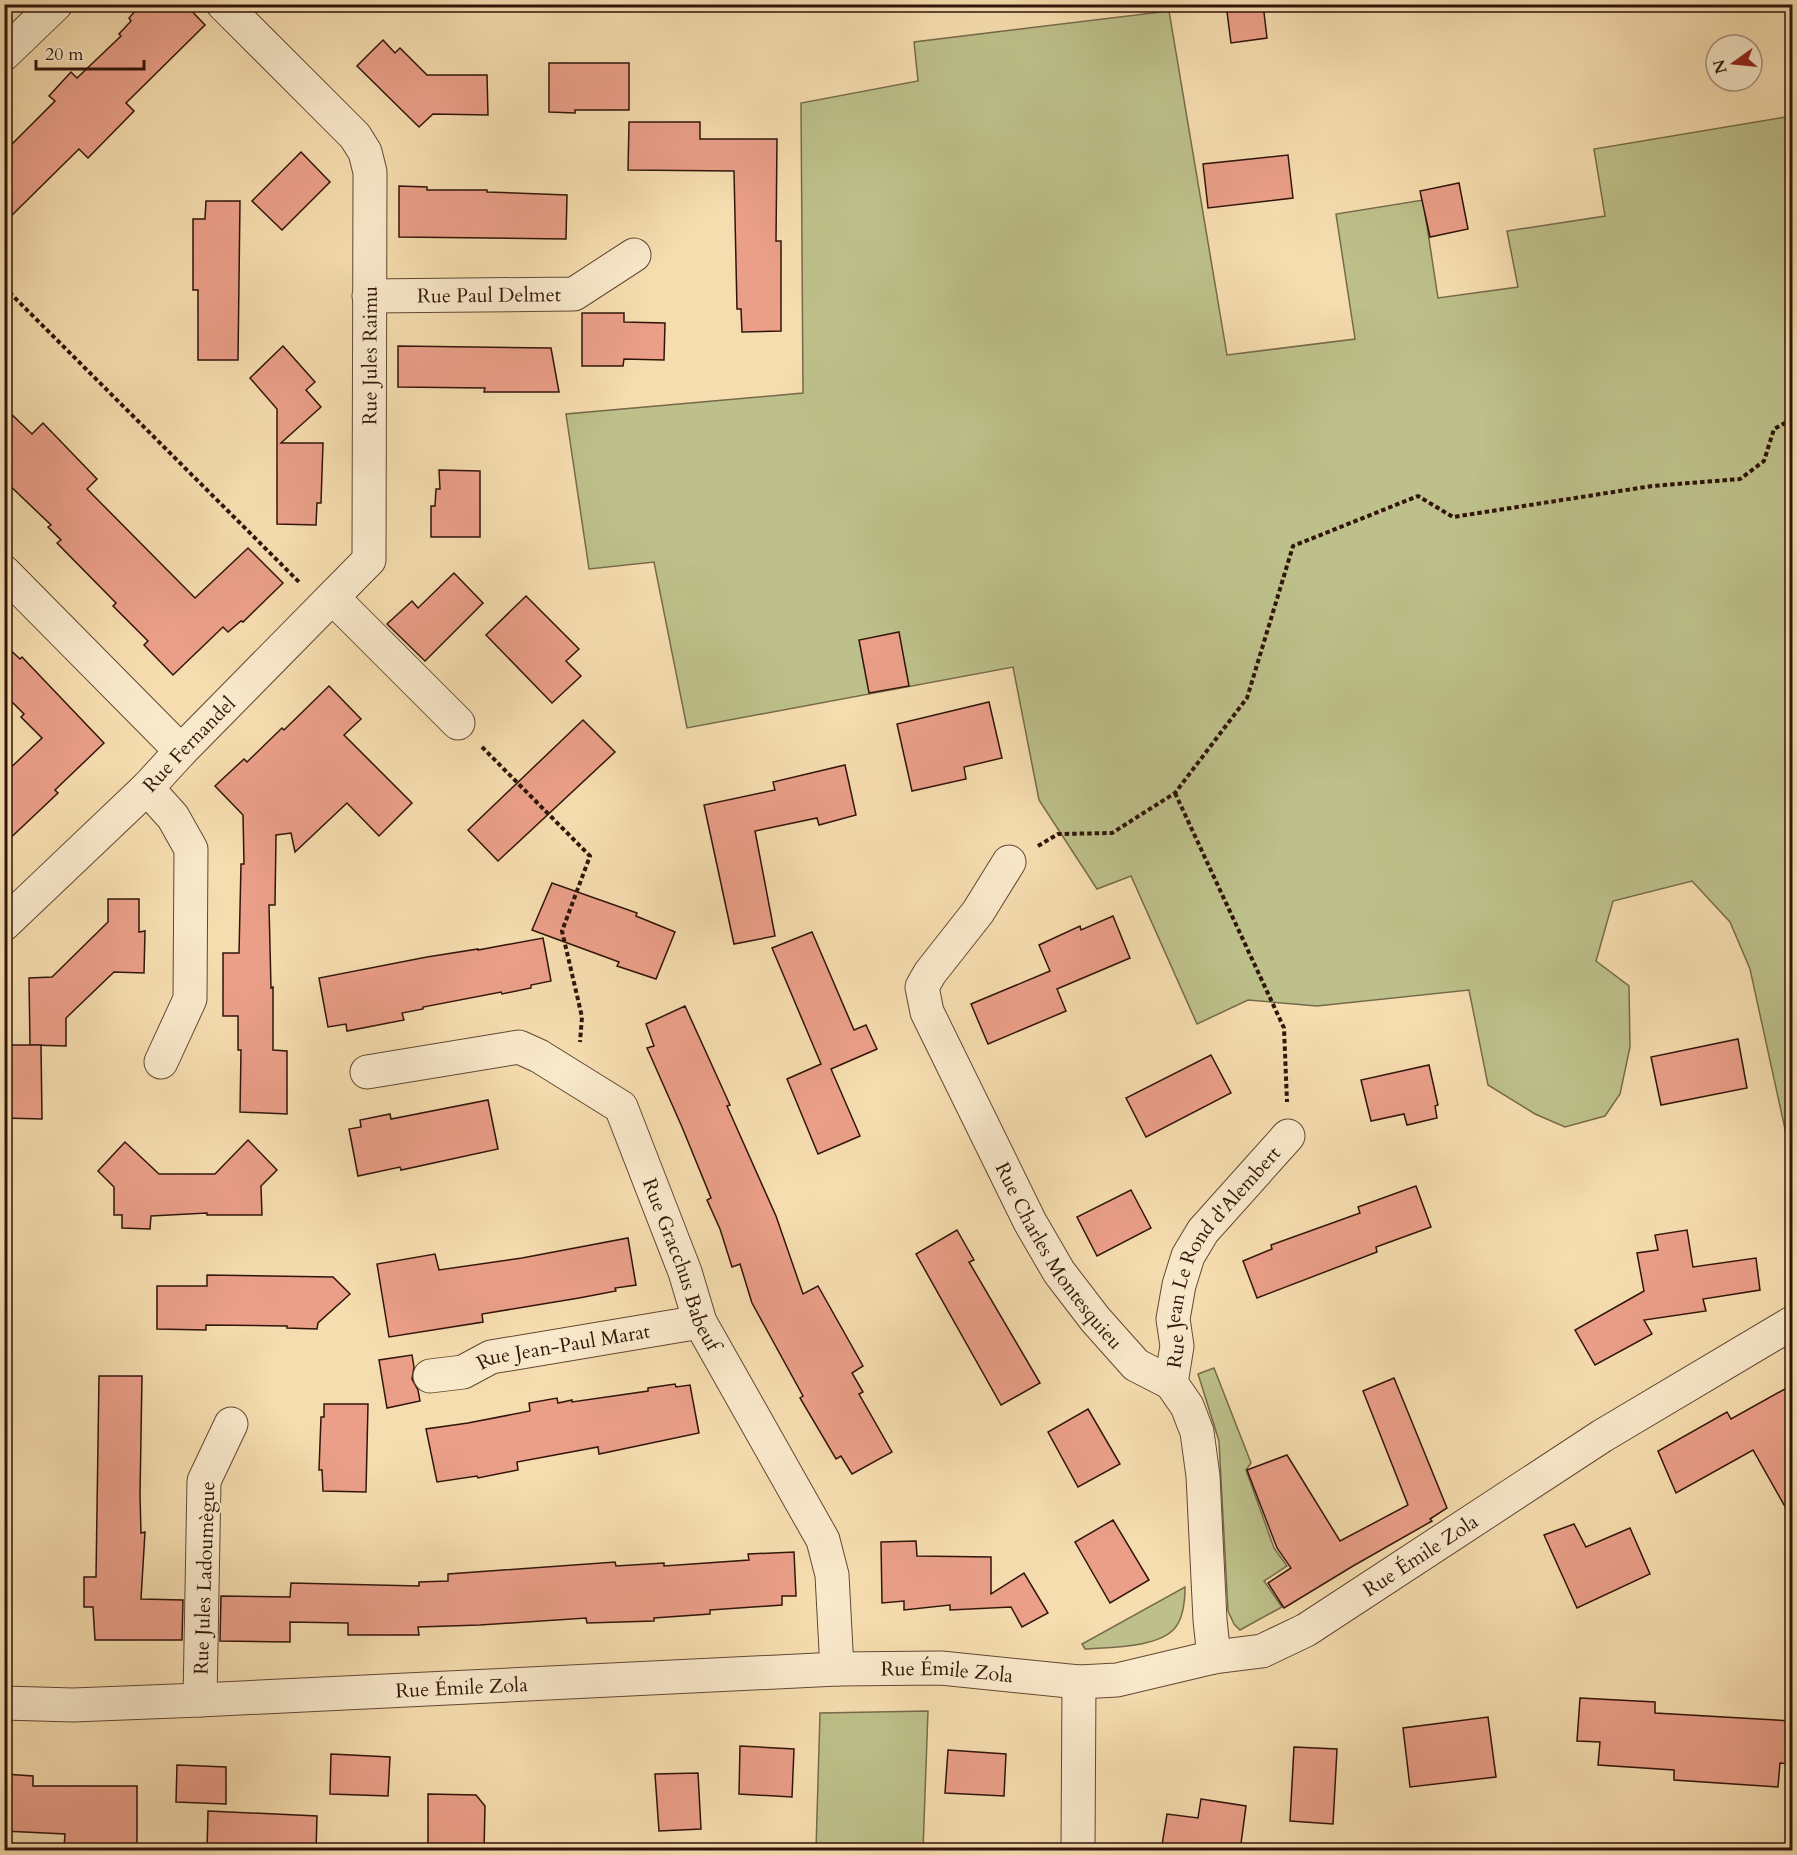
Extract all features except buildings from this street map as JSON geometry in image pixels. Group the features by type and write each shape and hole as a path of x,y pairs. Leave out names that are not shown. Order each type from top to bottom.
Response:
{"street":[{"path":"4,54 56,4"},
{"name":"Rue Jules Raimu","path":"224,4 355,136 365,152 370,172 369,560"},
{"name":"Rue Paul Delmet","path":"369,296 574,294 634,255"},
{"name":"Rue Fernandel","path":"4,924 147,788 369,560"},
{"path":"4,572 181,751"},
{"path":"333,598 458,723"},
{"path":"147,788 173,817 191,849 190,999 161,1062"},
{"name":"Rue Charles Montesquieu","path":"1009,862 978,912 930,973 922,987 927,1012 1030,1222 1059,1272 1095,1319 1137,1365 1171,1383 1187,1406 1197,1432 1203,1476 1214,1657"},
{"name":"Rue Gracchus Babeuf","path":"367,1072 519,1047 539,1056 621,1107 685,1272 700,1322 823,1540 832,1575 837,1669"},
{"name":"Rue Jean Le Rond d'Alembert","path":"1171,1383 1177,1346 1173,1319 1179,1285 1188,1256 1203,1231 1288,1136"},
{"name":"Rue Jean-Paul Marat","path":"430,1376 463,1372 491,1358 700,1322"},
{"name":"Rue Émile Zola","path":"4,1703 73,1705 200,1700 837,1669 941,1668 1079,1682 1117,1680 1214,1657 1262,1651 1306,1629 1602,1436 1792,1323"},
{"name":"Rue Jules Ladoumègue","path":"200,1700 204,1480 231,1424"},
{"path":"1078,1851 1079,1682"}],"path":[{"path":"4,287 304,588 333,598"},
{"path":"1058,834 1112,833 1175,793 1247,698 1293,546 1418,496 1453,517 1652,486 1740,479 1764,461 1774,429 1792,419"},
{"path":"458,723 590,856 562,931 582,1017"},
{"path":"1175,793 1284,1028 1288,1136"}],"green space":[{"path":"1169,11 1227,355 1355,339 1336,214 1423,200 1438,298 1518,287 1507,231 1605,216 1594,149 1792,116 1792,1161 1750,969 1730,922 1692,881 1613,901 1596,961 1629,986 1630,1047 1620,1094 1605,1116 1565,1127 1535,1114 1488,1085 1469,990 1317,1006 1248,1000 1197,1024 1131,876 1097,889 1039,800 1013,667 687,728 654,562 589,569 566,414 803,393 801,103 918,81 914,42"},
{"path":"1214,1368 1251,1463 1246,1470 1274,1548 1287,1566 1264,1581 1282,1607 1240,1630 1234,1624 1228,1611 1219,1441 1198,1374"},
{"path":"1185,1587 1182,1614 1175,1628 1167,1635 1146,1643 1120,1647 1085,1649 1082,1644"},
{"path":"928,1711 923,1850 816,1850 820,1713"}]}
